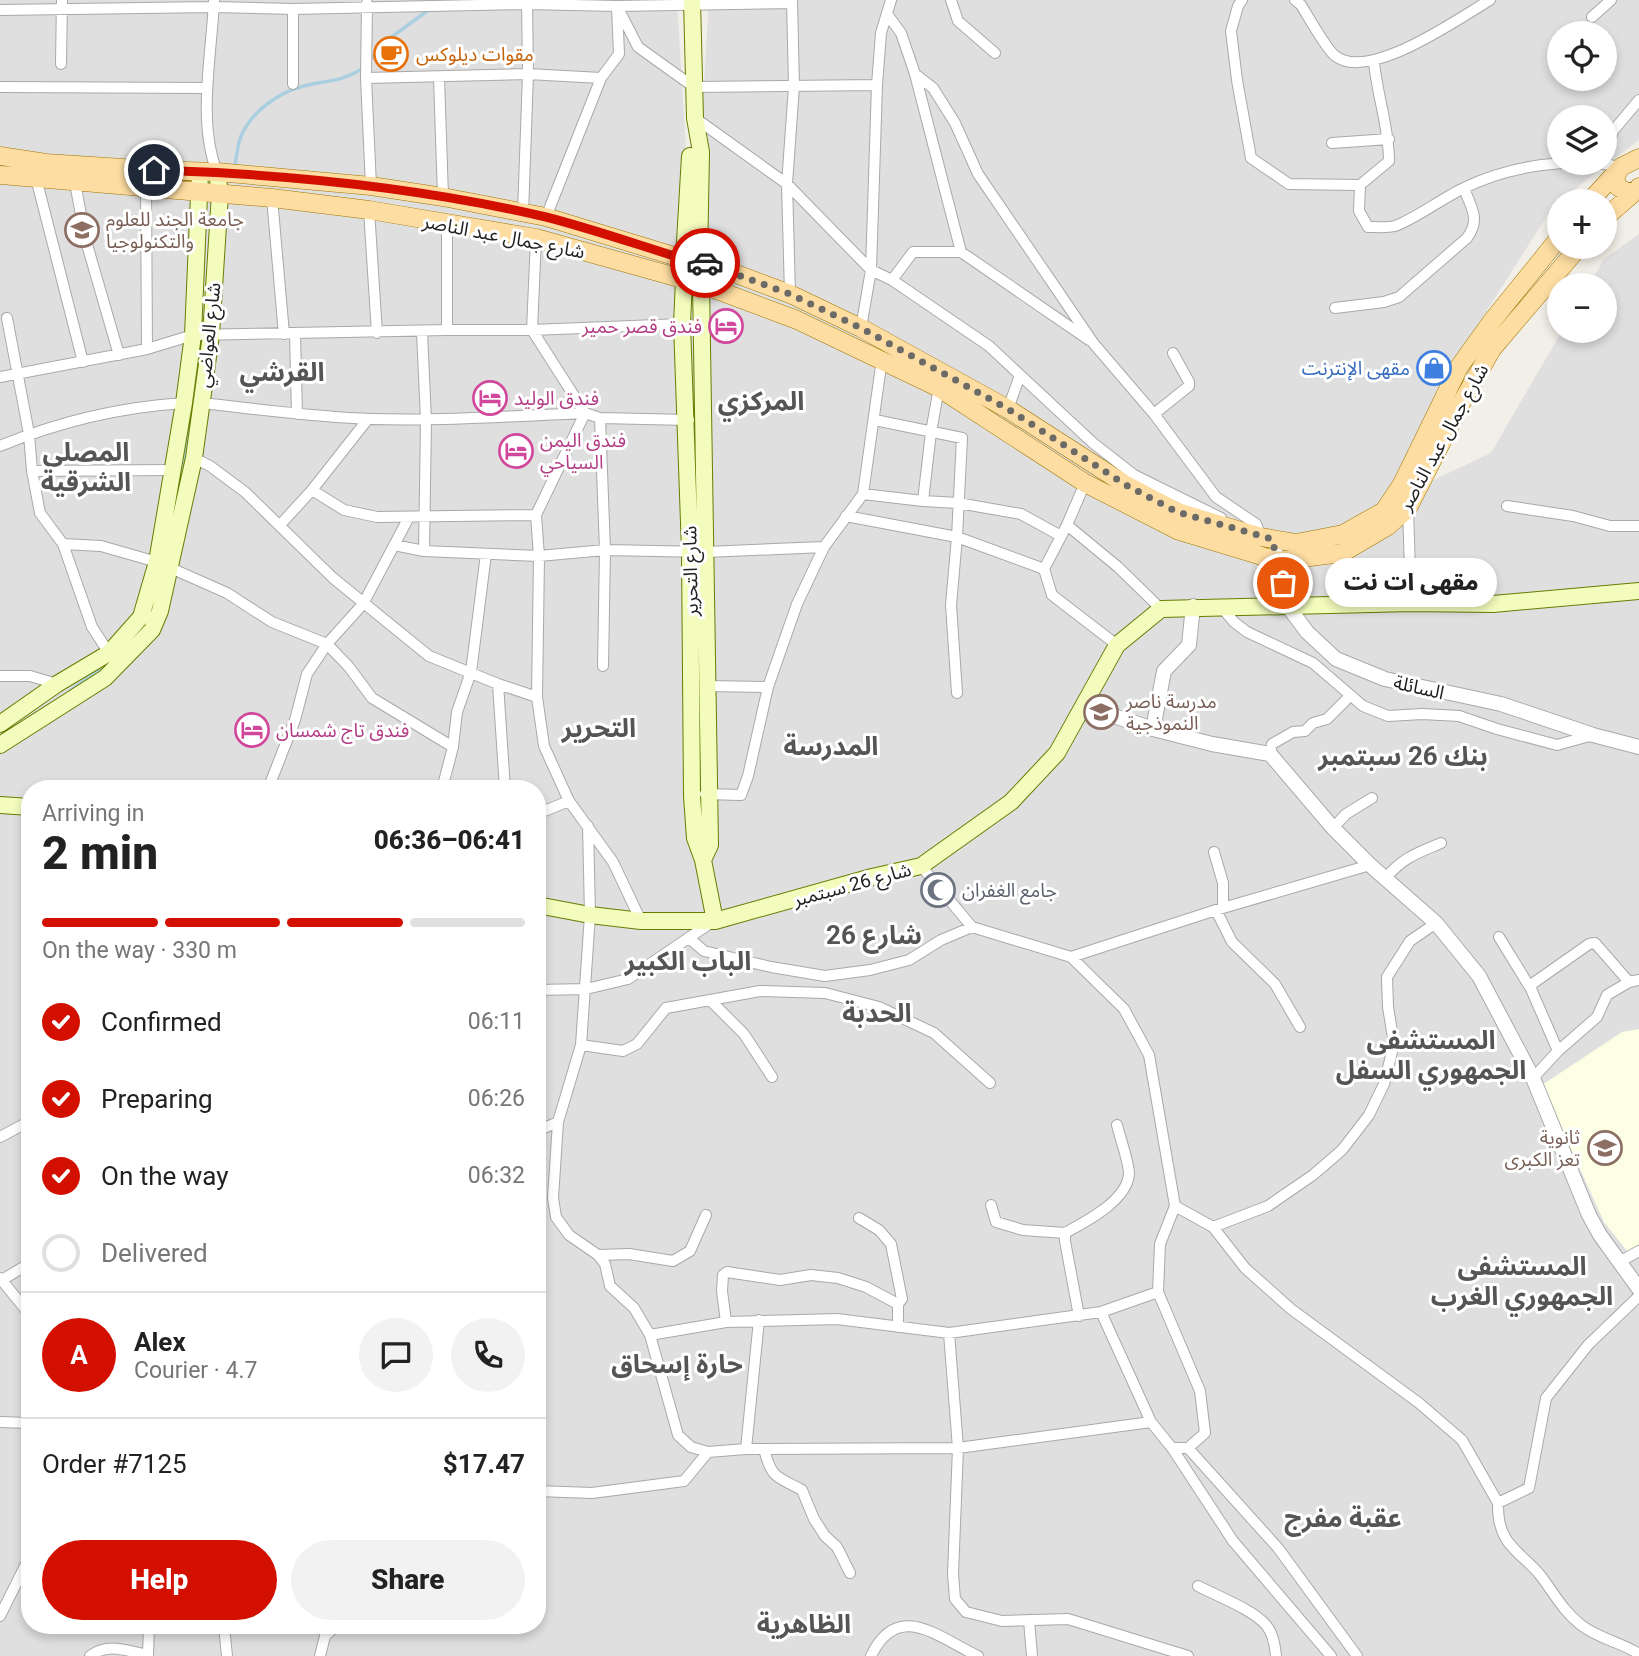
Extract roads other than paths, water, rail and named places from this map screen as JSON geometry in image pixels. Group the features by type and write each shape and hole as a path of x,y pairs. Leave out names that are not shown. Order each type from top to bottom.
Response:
{"main road":[{"path":"692,2 695,118 701,152 692,260"},
{"name":"شارع جمال عبد الناصر","path":"0,156 46,163 209,166 371,186 545,217 692,260 790,294 861,328 1008,409 1126,485 1177,512 1296,543 1343,534 1384,511 1402,484 1460,367 1492,321 1547,253"},
{"path":"1617,163 1639,158"},
{"name":"شارع العواضي","path":"0,724 57,684 109,653 141,617 164,565 194,458 193,335 198,192 209,166"},
{"name":"شارع العواضي","path":"0,746 105,678 152,630 160,611 173,470 211,335 220,194 209,166"},
{"name":"شارع جمال عبد الناصر","path":"0,175 272,198 369,210 536,238 692,282 797,320 939,388 1085,483 1179,531 1278,561 1342,553 1388,526 1408,508 1492,349 1569,259"},
{"path":"1615,175 1618,187 1627,192 1639,189"},
{"path":"1617,208 1639,189"},
{"name":"شارع التحرير","path":"692,282 682,324 694,420 700,794"},
{"name":"شارع التحرير","path":"692,282 701,327 694,420"},
{"name":"شارع التحرير","path":"698,552 708,686 695,838 703,860 715,921"},
{"path":"1161,609 1193,606 1223,609 1287,605 1493,604 1639,591"},
{"name":"شارع 26 سبتمبر","path":"546,907 641,921 715,921 921,866 1011,802 1058,753 1117,645 1161,609"},
{"path":"0,805 21,806"}],"street":[{"path":"861,328 871,270 881,33 891,0"},
{"path":"951,0 958,21 995,53"},
{"path":"1242,0 1231,31 1251,158 1289,184 1360,185 1389,161 1389,139 1376,88 1374,62"},
{"path":"1295,0 1334,55 1349,62 1374,62 1396,54 1490,0"},
{"path":"1592,17 1611,0"},
{"path":"523,214 528,74 527,2"},
{"path":"0,10 62,5 214,3 293,9 367,3 527,2 617,6 692,2 792,2 793,86 787,184 790,294"},
{"path":"209,166 207,88 214,3"},
{"path":"367,3 366,78 371,186"},
{"path":"61,64 62,5"},
{"path":"617,6 638,47 694,87 877,85"},
{"path":"545,217 601,78 619,54 617,6"},
{"path":"293,9 293,84"},
{"path":"887,15 901,33 915,74 961,252"},
{"path":"366,78 528,74 601,78"},
{"path":"915,74 933,88 955,122 978,174 1094,344 1154,414 1216,497 1256,524 1264,536"},
{"path":"439,78 443,197"},
{"path":"0,87 207,88"},
{"path":"1617,126 1639,100"},
{"path":"695,118 787,184 871,270 892,280 989,346 1093,443 1134,475 1193,506 1264,536"},
{"path":"1332,144 1389,139"},
{"path":"1360,185 1359,211 1368,227 1395,226 1464,187 1514,169 1547,165"},
{"path":"36,178 83,362"},
{"path":"75,183 86,242 119,355"},
{"path":"146,187 147,349"},
{"path":"1335,308 1384,302 1399,297 1467,238 1476,220 1464,187"},
{"path":"272,198 297,414"},
{"path":"369,210 377,332"},
{"path":"447,224 447,330"},
{"path":"536,238 532,330 585,413"},
{"path":"892,280 913,252 961,252 1094,344"},
{"path":"7,318 30,434 32,471 40,513 63,544 92,627 109,653"},
{"path":"0,377 147,349 193,335 532,330 682,324 701,327"},
{"path":"422,332 426,420 424,551"},
{"path":"1154,414 1189,386 1173,353"},
{"path":"700,794 741,795 748,776 768,687 797,604 824,547 863,494 882,359"},
{"path":"1008,409 1020,375"},
{"path":"923,501 930,432 939,388"},
{"path":"0,446 30,434 100,414 192,403 368,419 426,420 585,413 600,418 694,420"},
{"path":"585,413 536,514 539,556 537,697 544,746 569,801 613,862 641,921"},
{"path":"600,418 605,550 603,666"},
{"path":"279,525 312,490 368,419"},
{"path":"875,420 962,438 951,605 957,692"},
{"path":"194,458 246,492 333,578 429,656 537,697"},
{"path":"32,471 173,470"},
{"path":"1085,483 1044,569 1052,594 1117,645"},
{"path":"312,490 344,510 377,517 536,514"},
{"path":"863,494 958,503 1021,514 1061,536"},
{"path":"1507,506 1573,516 1610,526 1639,526"},
{"path":"1408,508 1411,603"},
{"path":"846,516 957,537 1044,569"},
{"path":"272,780 295,720 307,674 327,644 363,604 410,517"},
{"path":"1067,525 1118,567 1161,609"},
{"name":"السائلة","path":"1264,536 1278,561 1287,605 1307,632 1336,659 1385,680 1501,704 1593,735 1639,747"},
{"path":"63,544 101,547 164,565 227,593 272,622 327,644 349,667 372,698 453,747"},
{"path":"394,545 424,551 539,556 605,550 698,552 824,547"},
{"path":"444,780 453,747 457,712 471,672 486,554"},
{"path":"1153,729 1164,671 1189,645 1193,606"},
{"path":"1223,609 1247,632 1313,663 1363,706 1388,716 1459,716 1497,730 1557,745 1593,735"},
{"path":"1313,663 1336,659"},
{"path":"0,676 30,676 57,684"},
{"path":"498,684 504,780"},
{"path":"708,686 768,687"},
{"path":"1270,754 1272,744 1293,732 1305,731 1313,723 1327,719 1350,696"},
{"path":"1084,706 1153,729 1212,744 1270,754 1333,828 1385,879 1436,923 1479,976 1533,1078 1589,1216 1639,1289"},
{"path":"1333,828 1346,814 1372,798"},
{"path":"546,810 569,801"},
{"path":"588,826 590,915 581,1045 558,1122 553,1198 556,1217 569,1235 598,1255 605,1264 610,1286 634,1308 650,1335 678,1435 691,1447 708,1452 746,1449 958,1448 1151,1422"},
{"path":"1385,879 1398,863 1441,843"},
{"path":"1214,852 1223,883 1220,909 1232,942 1275,984 1300,1027"},
{"path":"1071,957 1370,865"},
{"path":"921,866 972,927 1071,957 1124,1009 1149,1055 1175,1206 1160,1244 1158,1292 1200,1391 1205,1433 1188,1448 1172,1448"},
{"path":"546,990 586,989 628,979 715,921"},
{"path":"1213,1227 1268,1206 1312,1175 1342,1150 1369,1115 1384,1084 1394,1044 1388,1007 1387,977 1410,941 1436,923"},
{"path":"689,938 704,951 771,967 825,976 870,970 909,960 941,940 972,927"},
{"path":"1499,936 1531,989 1558,1051"},
{"path":"1531,989 1532,984 1589,944 1595,943 1634,981 1607,995 1597,1017 1558,1051 1533,1078"},
{"path":"581,1045 623,1051 637,1044 666,1008 760,991 825,993 879,1007 934,1033 990,1083"},
{"path":"710,1000 744,1034 772,1077"},
{"path":"546,1127 558,1122"},
{"path":"991,1205 996,1222 1023,1230 1065,1233 1105,1210 1124,1186 1129,1174 1117,1125"},
{"path":"0,1137 21,1126"},
{"path":"1175,1206 1213,1227 1245,1268 1291,1309 1419,1403 1462,1440 1499,1503 1498,1522 1506,1539 1539,1574 1559,1603 1581,1625 1597,1635 1626,1645 1639,1654"},
{"path":"598,1255 629,1254 673,1261 690,1251 706,1215"},
{"path":"859,1218 879,1230 891,1244 902,1298 898,1304 898,1327"},
{"path":"1065,1233 1079,1316"},
{"path":"1619,1262 1639,1251"},
{"path":"21,1268 1,1279 21,1304"},
{"path":"726,1322 722,1291 723,1275 727,1272 780,1280 811,1275 838,1278 866,1287 898,1304"},
{"path":"650,1335 726,1322 837,1319 949,1333 1079,1316 1158,1292"},
{"path":"1499,1503 1529,1488 1546,1398 1588,1345 1639,1296"},
{"path":"1101,1311 1151,1422 1172,1448 1233,1541 1331,1656"},
{"path":"746,1449 758,1320"},
{"path":"949,1333 958,1448 953,1574 955,1599 966,1612 1002,1621 1068,1619 1188,1656"},
{"path":"0,1422 21,1420"},
{"path":"1188,1448 1278,1548 1357,1656"},
{"path":"764,1449 767,1464 776,1478 802,1490 814,1519 825,1536 836,1546 850,1573"},
{"path":"546,1491 592,1493 684,1480 708,1452"},
{"path":"0,1616 21,1574"},
{"path":"1198,1586 1250,1613 1266,1625 1274,1641 1276,1656"},
{"path":"1029,1620 1032,1656"},
{"path":"871,1656 878,1642 888,1632 908,1625 930,1629 948,1642 978,1656"},
{"path":"90,1656 102,1648 110,1652 148,1656 149,1634"},
{"path":"225,1634 227,1656"},
{"path":"320,1656 327,1634"}],"waterway":[{"path":"370,60 386,41 430,9"},
{"path":"234,168 241,136 252,119 267,104 295,89 340,79 362,69"},
{"path":"184,468 193,410"},
{"path":"70,691 112,660"}],"place":[{"name":"مقوات ديلوكس","path":"391,54"},
{"name":"جامعة الجند للعلوم والتكنولوجيا","path":"82,230"},
{"name":"فندق قصر حمير","path":"726,326"},
{"name":"مقهى الإنترنت","path":"1434,368"},
{"name":"فندق الوليد","path":"490,398"},
{"name":"فندق اليمن السياحي","path":"516,451"},
{"name":"مقهى ات نت","path":"1283,583"},
{"name":"مدرسة ناصر النموذجية","path":"1101,712"},
{"name":"فندق تاج شمسان","path":"252,730"},
{"name":"جامع الغفران","path":"938,890"},
{"name":"ثانوية تعز الكبرى","path":"1605,1148"}],"district":[{"name":"القرشي","path":"282,372"},
{"name":"المركزي","path":"761,401"},
{"name":"المصلى الشرقية","path":"86,467"},
{"name":"التحرير","path":"599,728"},
{"name":"المدرسة","path":"831,746"},
{"name":"بنك 26 سبتمبر","path":"1403,756"},
{"name":"شارع 26","path":"874,935"},
{"name":"الباب الكبير","path":"688,961"},
{"name":"الحدبة","path":"877,1013"},
{"name":"المستشفى الجمهوري السفل","path":"1431,1055"},
{"name":"المستشفى الجمهوري الغرب","path":"1522,1281"},
{"name":"حارة إسحاق","path":"677,1364"},
{"name":"عقبة مفرج","path":"1343,1518"},
{"name":"الظاهرية","path":"804,1624"}]}
